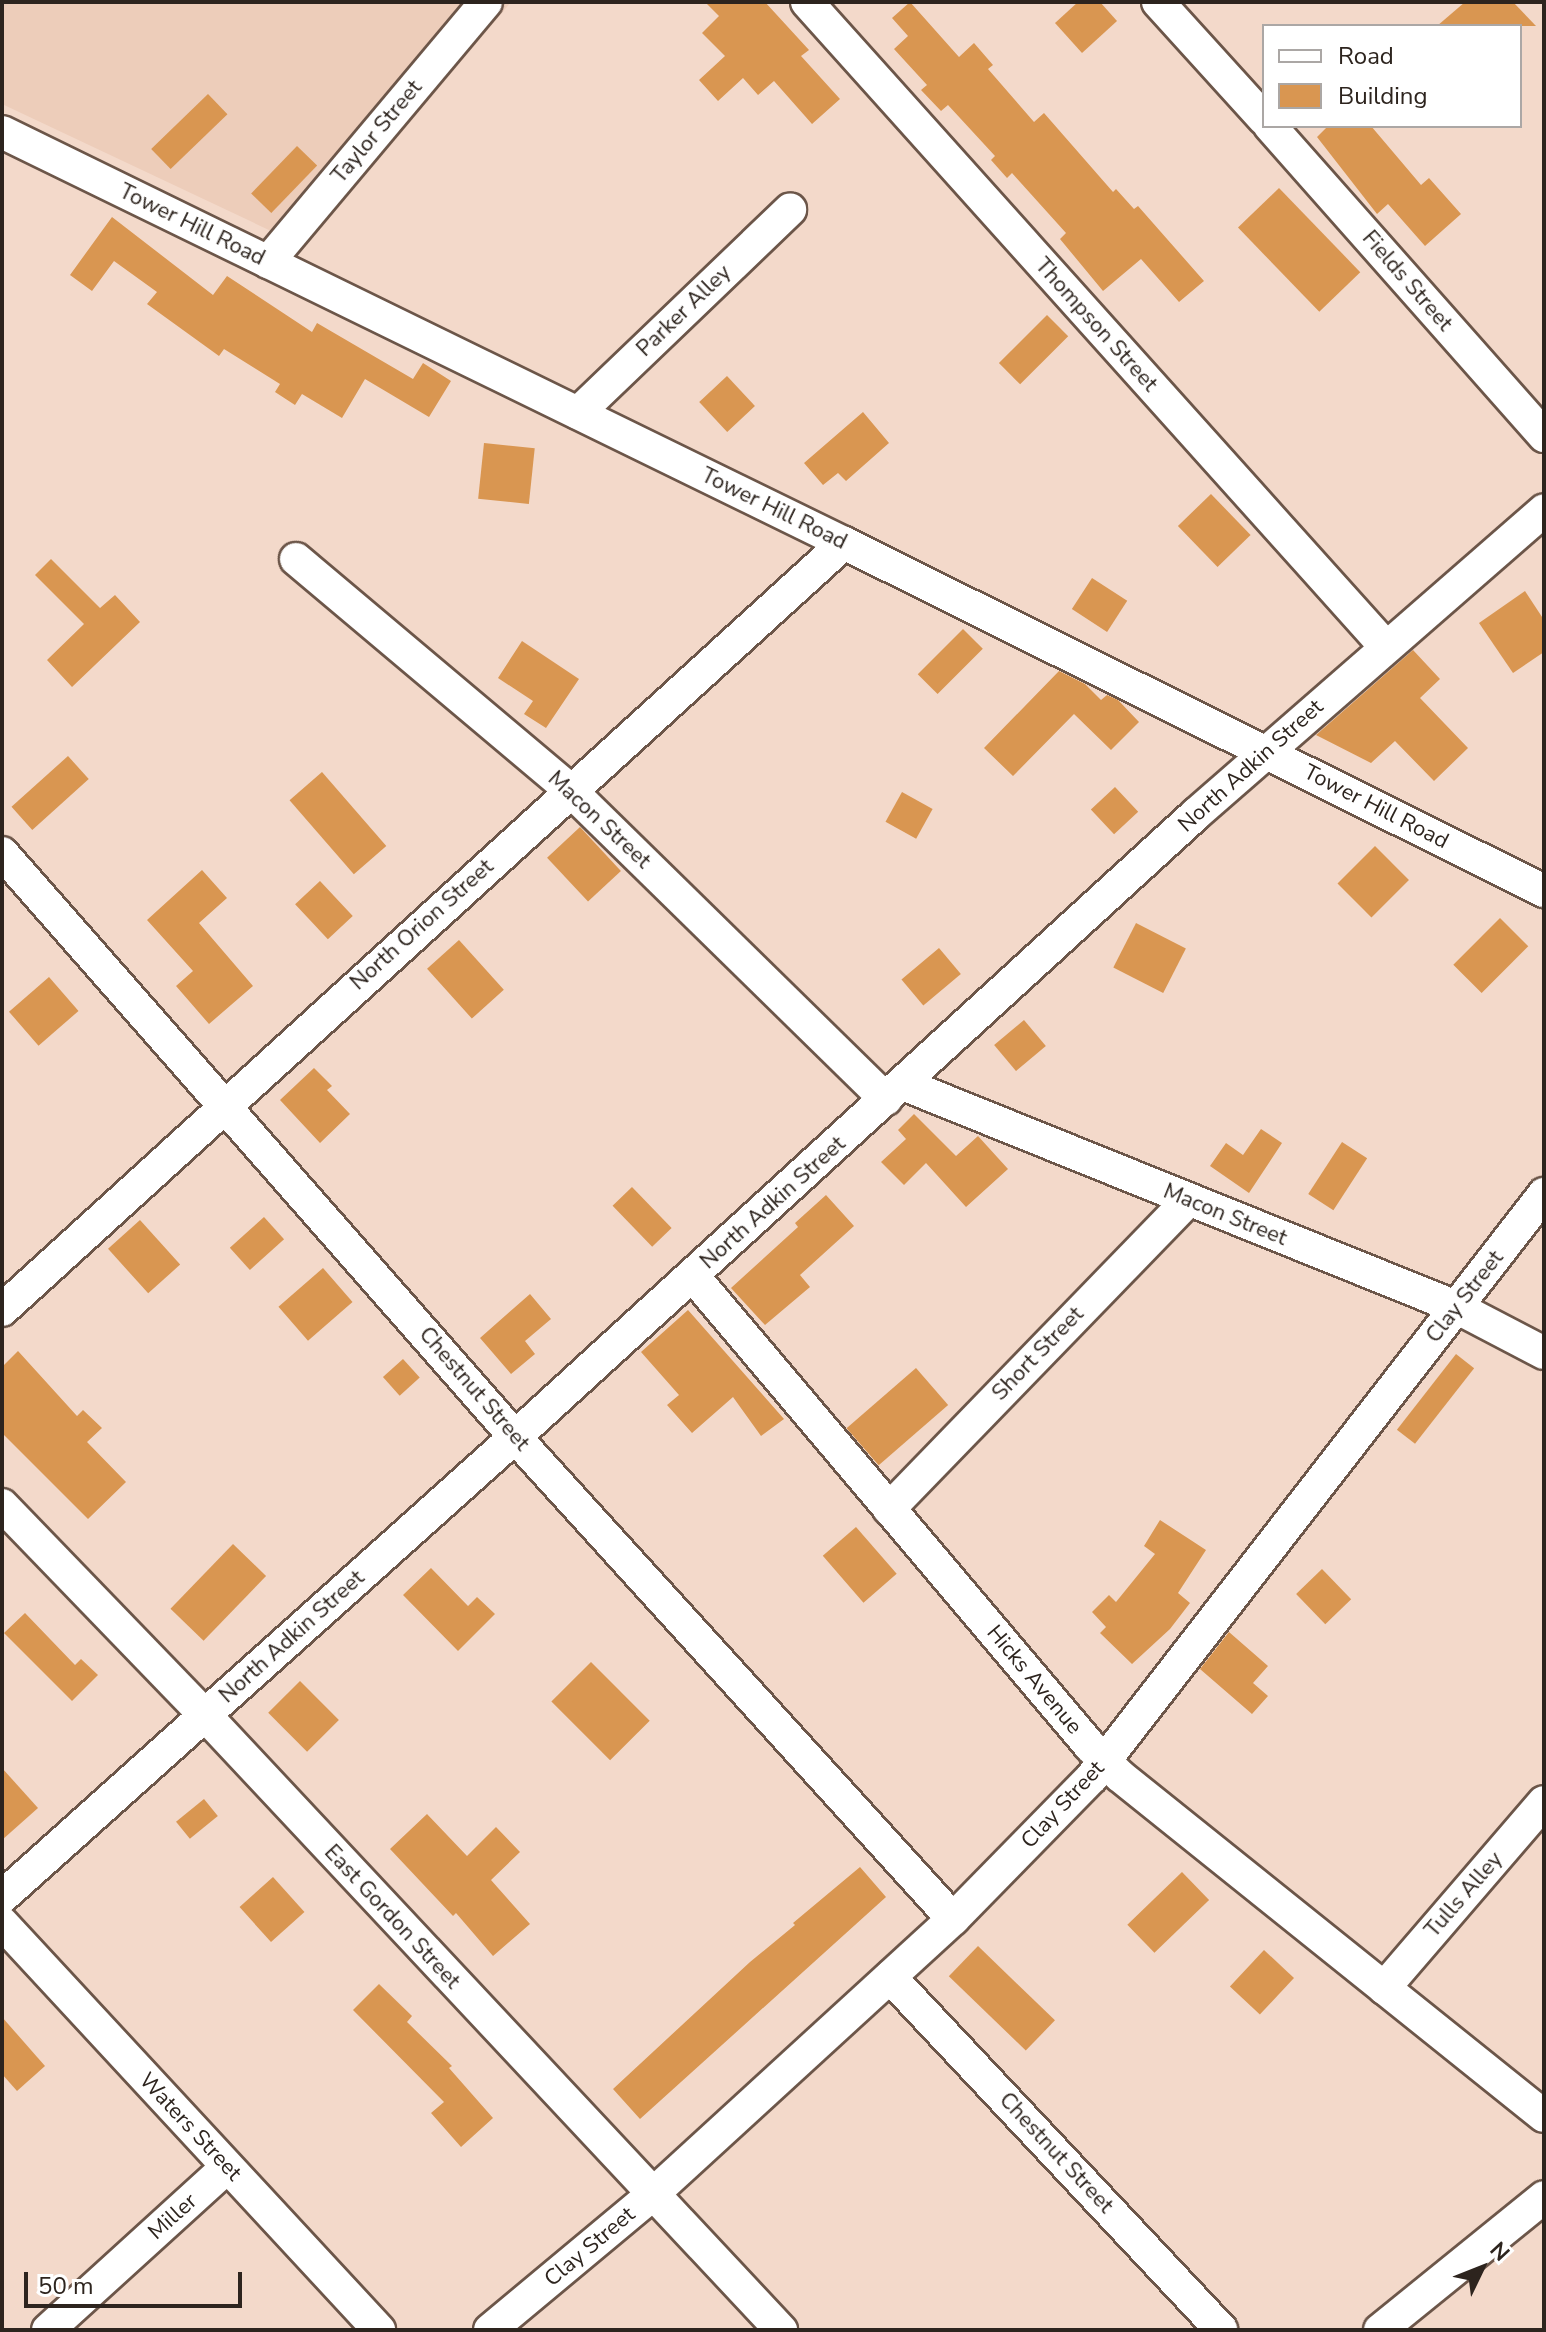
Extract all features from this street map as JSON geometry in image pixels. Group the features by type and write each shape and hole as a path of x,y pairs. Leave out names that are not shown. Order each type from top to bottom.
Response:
{"street":[{"name":"Taylor Street","path":"268,262 486,2"},
{"name":"Thompson Street","path":"807,2 1386,647"},
{"path":"1158,2 1262,117"},
{"name":"Fields Street","path":"1272,128 1544,436"},
{"name":"Tower Hill Road","path":"2,132 844,543 1544,891"},
{"name":"Parker Alley","path":"578,413 790,210"},
{"name":"North Adkin Street","path":"2,1897 693,1276 1266,752 1544,510"},
{"name":"North Orion Street","path":"2,1310 225,1103 844,543"},
{"name":"Macon Street","path":"296,559 570,790 895,1091 1188,1200 1456,1307 1544,1353"},
{"name":"Chestnut Street","path":"2,853 225,1103 515,1437 953,1919"},
{"name":"Clay Street","path":"490,2330 653,2194 953,1919 1105,1761 1544,1194"},
{"name":"Short Street","path":"889,1509 1188,1200"},
{"name":"Hicks Avenue","path":"693,1276 1105,1761 1544,2116"},
{"name":"East Gordon Street","path":"2,1505 205,1715 781,2330"},
{"name":"Tulls Alley","path":"1384,1988 1544,1802"},
{"name":"Waters Street","path":"2,1923 379,2330"},
{"name":"Chestnut Street","path":"890,1977 1221,2330"},
{"name":"Miller","path":"48,2330 227,2167"},
{"path":"1380,2330 1544,2197"}],"shaded area":[{"path":"2,2 511,2 305,247 2,104"}],"building":[{"path":"705,2 765,2 809,50 801,56 840,99 812,124 774,81 758,95 743,78 718,101 699,80 725,56 702,33 719,16"},
{"path":"910,2 959,57 974,43 993,65 988,69 1034,122 1044,113 1113,192 1116,189 1134,209 1138,206 1204,281 1179,302 1141,259 1103,291 1060,239 1066,233 1012,173 1007,178 991,160 995,156 948,105 941,111 921,90 927,85 894,49 908,36 892,18"},
{"path":"1078,2 1100,2 1117,21 1082,53 1055,23"},
{"path":"1465,2 1513,2 1536,26 1522,24 1439,24"},
{"path":"208,94 227,114 171,169 151,149"},
{"path":"1326,128 1373,128 1421,185 1429,178 1461,214 1425,246 1388,204 1377,214 1317,137"},
{"path":"297,146 317,165 271,213 251,193"},
{"path":"1279,188 1360,272 1319,312 1238,228"},
{"path":"112,217 213,295 227,276 312,332 317,323 413,379 423,363 451,381 429,417 365,379 342,418 302,394 295,405 275,392 280,384 224,349 219,356 147,304 157,292 114,261 92,291 70,275"},
{"path":"1047,315 1068,336 1020,384 999,363"},
{"path":"727,376 755,406 727,432 699,402"},
{"path":"863,412 889,443 846,481 838,473 823,485 804,463"},
{"path":"484,443 535,448 529,504 478,499"},
{"path":"1211,494 1251,535 1218,567 1178,526"},
{"path":"51,559 100,608 115,595 140,622 72,687 47,660 84,624 35,575"},
{"path":"1092,578 1127,601 1107,632 1072,609"},
{"path":"1525,591 1544,620 1544,652 1513,673 1479,623"},
{"path":"963,629 983,649 938,694 918,674"},
{"path":"522,641 579,679 546,728 524,714 533,701 498,678"},
{"path":"1413,650 1440,679 1420,698 1468,748 1434,781 1395,741 1371,763 1316,735"},
{"path":"1059,671 1085,684 1101,700 1107,695 1118,700 1139,722 1111,750 1074,714 1013,776 984,748"},
{"path":"68,756 89,779 32,830 12,807"},
{"path":"322,772 386,846 354,874 290,800"},
{"path":"1115,787 1138,812 1114,834 1091,810"},
{"path":"902,792 933,809 916,839 886,822"},
{"path":"580,827 621,871 588,902 547,858"},
{"path":"1375,846 1409,880 1371,917 1338,883"},
{"path":"202,870 227,898 199,923 253,986 209,1024 176,986 193,971 147,920"},
{"path":"320,881 353,916 328,939 295,904"},
{"path":"1500,918 1528,946 1482,993 1453,965"},
{"path":"1136,923 1186,948 1163,993 1113,968"},
{"path":"459,940 504,990 472,1019 427,969"},
{"path":"939,948 961,974 923,1006 901,979"},
{"path":"49,977 79,1011 39,1046 9,1012"},
{"path":"1024,1020 1046,1046 1016,1071 994,1045"},
{"path":"314,1068 332,1086 327,1090 350,1114 320,1143 280,1100"},
{"path":"914,1114 956,1156 978,1136 1008,1169 966,1207 926,1163 904,1185 881,1162 906,1139 898,1130"},
{"path":"1261,1129 1282,1143 1249,1193 1210,1166 1226,1143 1243,1155"},
{"path":"1342,1142 1367,1158 1333,1210 1308,1194"},
{"path":"632,1187 672,1228 652,1247 613,1206"},
{"path":"826,1195 854,1226 800,1275 810,1287 765,1325 731,1288 798,1227 795,1223"},
{"path":"264,1217 284,1239 250,1270 230,1248"},
{"path":"140,1220 180,1265 148,1293 108,1249"},
{"path":"323,1268 353,1302 308,1341 278,1307"},
{"path":"530,1294 551,1319 525,1341 535,1354 511,1374 480,1338"},
{"path":"688,1310 784,1419 761,1436 733,1397 692,1433 667,1405 679,1395 641,1352"},
{"path":"18,1351 77,1416 83,1410 102,1428 87,1442 126,1482 88,1519 2,1433 2,1367"},
{"path":"1456,1354 1474,1368 1415,1444 1397,1430"},
{"path":"403,1359 420,1378 400,1396 383,1377"},
{"path":"916,1368 948,1405 879,1465 847,1428"},
{"path":"1160,1520 1206,1550 1178,1593 1190,1603 1170,1629 1132,1664 1100,1633 1106,1627 1092,1612 1109,1595 1116,1602 1155,1554 1144,1546"},
{"path":"856,1527 897,1574 863,1603 823,1556"},
{"path":"233,1544 266,1576 204,1641 170,1609"},
{"path":"431,1568 468,1606 477,1597 495,1614 458,1651 403,1595"},
{"path":"1322,1569 1351,1599 1325,1624 1296,1594"},
{"path":"25,1613 75,1665 81,1659 98,1675 72,1701 4,1633"},
{"path":"1229,1632 1268,1666 1253,1683 1268,1696 1252,1714 1200,1669"},
{"path":"591,1662 650,1721 610,1760 551,1702"},
{"path":"300,1681 339,1720 307,1752 268,1713"},
{"path":"2,1768 38,1808 2,1840"},
{"path":"204,1799 218,1816 190,1839 176,1822"},
{"path":"427,1814 467,1856 496,1827 520,1852 491,1880 530,1924 493,1956 456,1913 453,1916 390,1849"},
{"path":"860,1867 886,1897 640,2119 613,2089 750,1962 795,1925 793,1923"},
{"path":"1182,1872 1209,1900 1154,1953 1127,1925"},
{"path":"273,1877 304,1912 271,1942 240,1907"},
{"path":"978,1946 1055,2020 1026,2051 949,1976"},
{"path":"1264,1950 1294,1978 1260,2015 1230,1987"},
{"path":"379,1984 412,2016 407,2022 452,2066 449,2068 493,2118 461,2147 431,2113 444,2102 353,2010"},
{"path":"2,2017 45,2066 17,2091 2,2074"}]}
